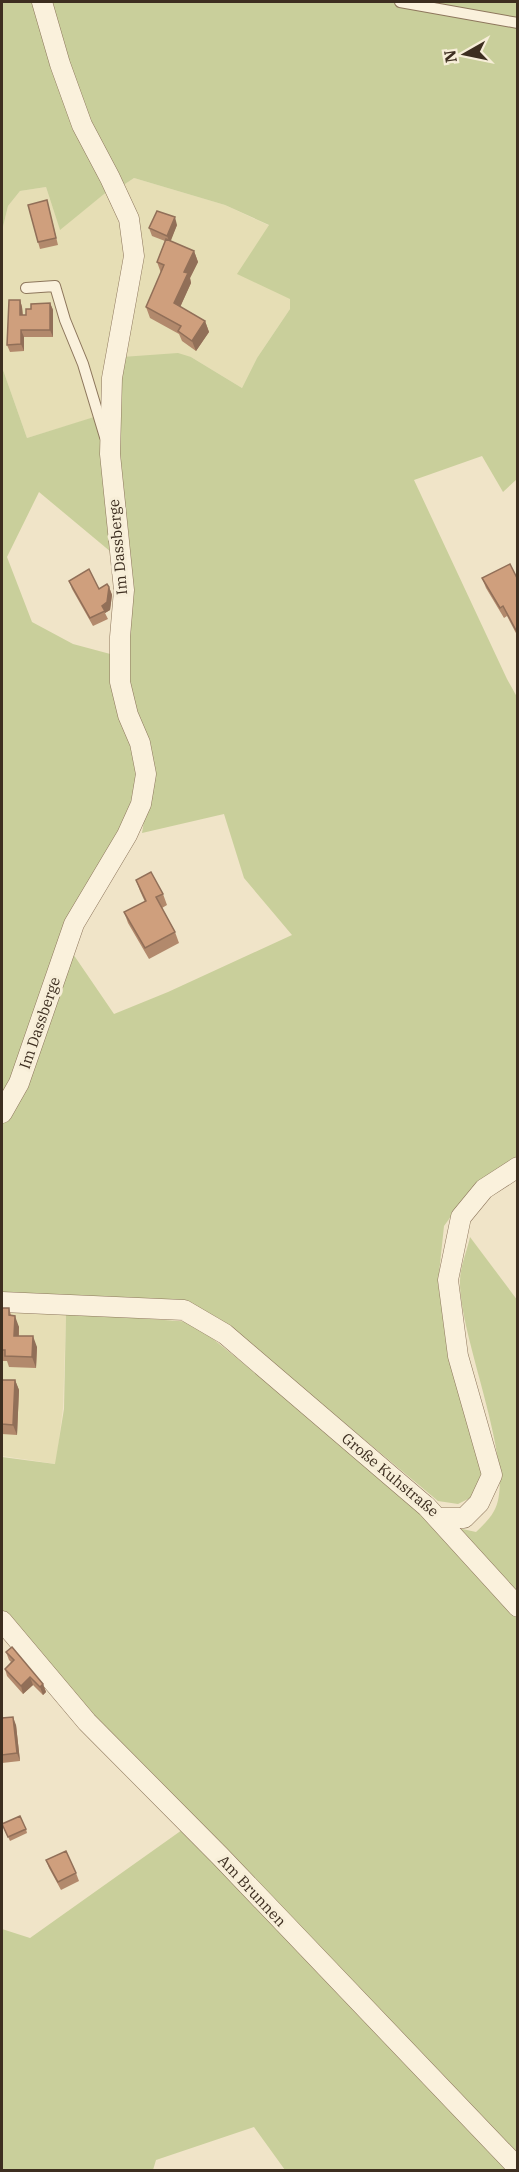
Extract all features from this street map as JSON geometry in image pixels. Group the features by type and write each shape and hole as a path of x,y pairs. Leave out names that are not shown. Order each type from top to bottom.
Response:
{"street":[{"name":"Im Dassberge","path":"2,1113 19,1083 74,924 127,835 141,804 146,774 140,743 128,715 120,682 120,637 124,590 110,454 112,378 134,256 129,219 82,125 60,64 42,2"},
{"name":"Große Kuhstraße","path":"2,1302 184,1310 225,1334 438,1518 464,1518 479,1503 492,1475 458,1356 448,1280 461,1217 484,1189 518,1167"},
{"path":"438,1518 518,1607"},
{"name":"Am Brunnen","path":"2,1622 87,1722 514,2156"}],"lane":[{"path":"400,2 518,23"},
{"path":"26,288 55,286 65,320 83,364 110,454"}],"shaded area":[{"path":"134,178 225,205 270,226 290,298 290,309 257,358 242,388 191,357 122,357 138,258 119,188"},
{"path":"46,187 60,229 109,190 123,221 128,257 106,414 27,438 2,367 2,231 8,206 20,191"},
{"path":"2,1309 66,1313 63,1408 56,1464 2,1456"}],"green space":[{"path":"2,2 36,2 109,190 60,230 46,187 20,191 8,206 2,231"},
{"path":"46,2 517,2 517,479 503,492 482,456 414,480 517,697 517,1159 470,1190 444,1226 438,1283 451,1356 482,1460 480,1483 474,1496 458,1504 438,1501 220,1319 193,1306 2,1296 2,1125 23,1086 71,951 114,1014 292,935 244,878 224,814 142,833 150,785 132,716 115,457 122,357 178,353 191,357 242,388 257,358 290,309 290,299 237,274 269,225 225,205 134,178 119,188 86,123"},
{"path":"2,367 27,438 94,417 104,451 117,557 39,492 7,557 32,622 73,644 114,655 139,763 138,798 40,999 2,1102"},
{"path":"470,1237 518,1301 517,2170 285,2170 254,2127 156,2160 153,2170 2,2170 2,1929 30,1938 182,1830 184,1834 191,1822 2,1615 2,1457 55,1464 64,1409 66,1313 192,1322 357,1455 431,1522 476,1532 494,1511 499,1491 499,1465 494,1435 462,1306 460,1276"}],"building":[{"path":"47,200 56,238 38,242 28,205"},
{"path":"157,211 175,217 167,236 149,228"},
{"path":"166,239 194,251 184,272 188,273 174,303 205,321 192,341 178,331 181,326 146,307 164,265 157,262"},
{"path":"9,300 20,300 20,315 26,315 26,309 31,309 31,304 50,303 50,330 21,330 21,344 7,345"},
{"path":"510,564 518,580 518,634 503,606 500,608 482,578"},
{"path":"89,569 99,589 107,584 109,587 107,602 102,606 105,611 90,618 69,581"},
{"path":"151,872 163,894 156,897 175,932 145,948 124,912 146,901 136,880"},
{"path":"2,1308 9,1308 9,1315 15,1316 14,1336 33,1336 32,1357 5,1356 5,1350 2,1350"},
{"path":"2,1380 15,1380 13,1425 2,1424"},
{"path":"12,1647 43,1684 40,1687 30,1677 21,1686 5,1669 14,1660 6,1652"},
{"path":"13,1717 17,1753 2,1755 2,1718"},
{"path":"20,1816 26,1829 8,1837 2,1824"},
{"path":"66,1851 76,1873 58,1882 46,1860"}]}
